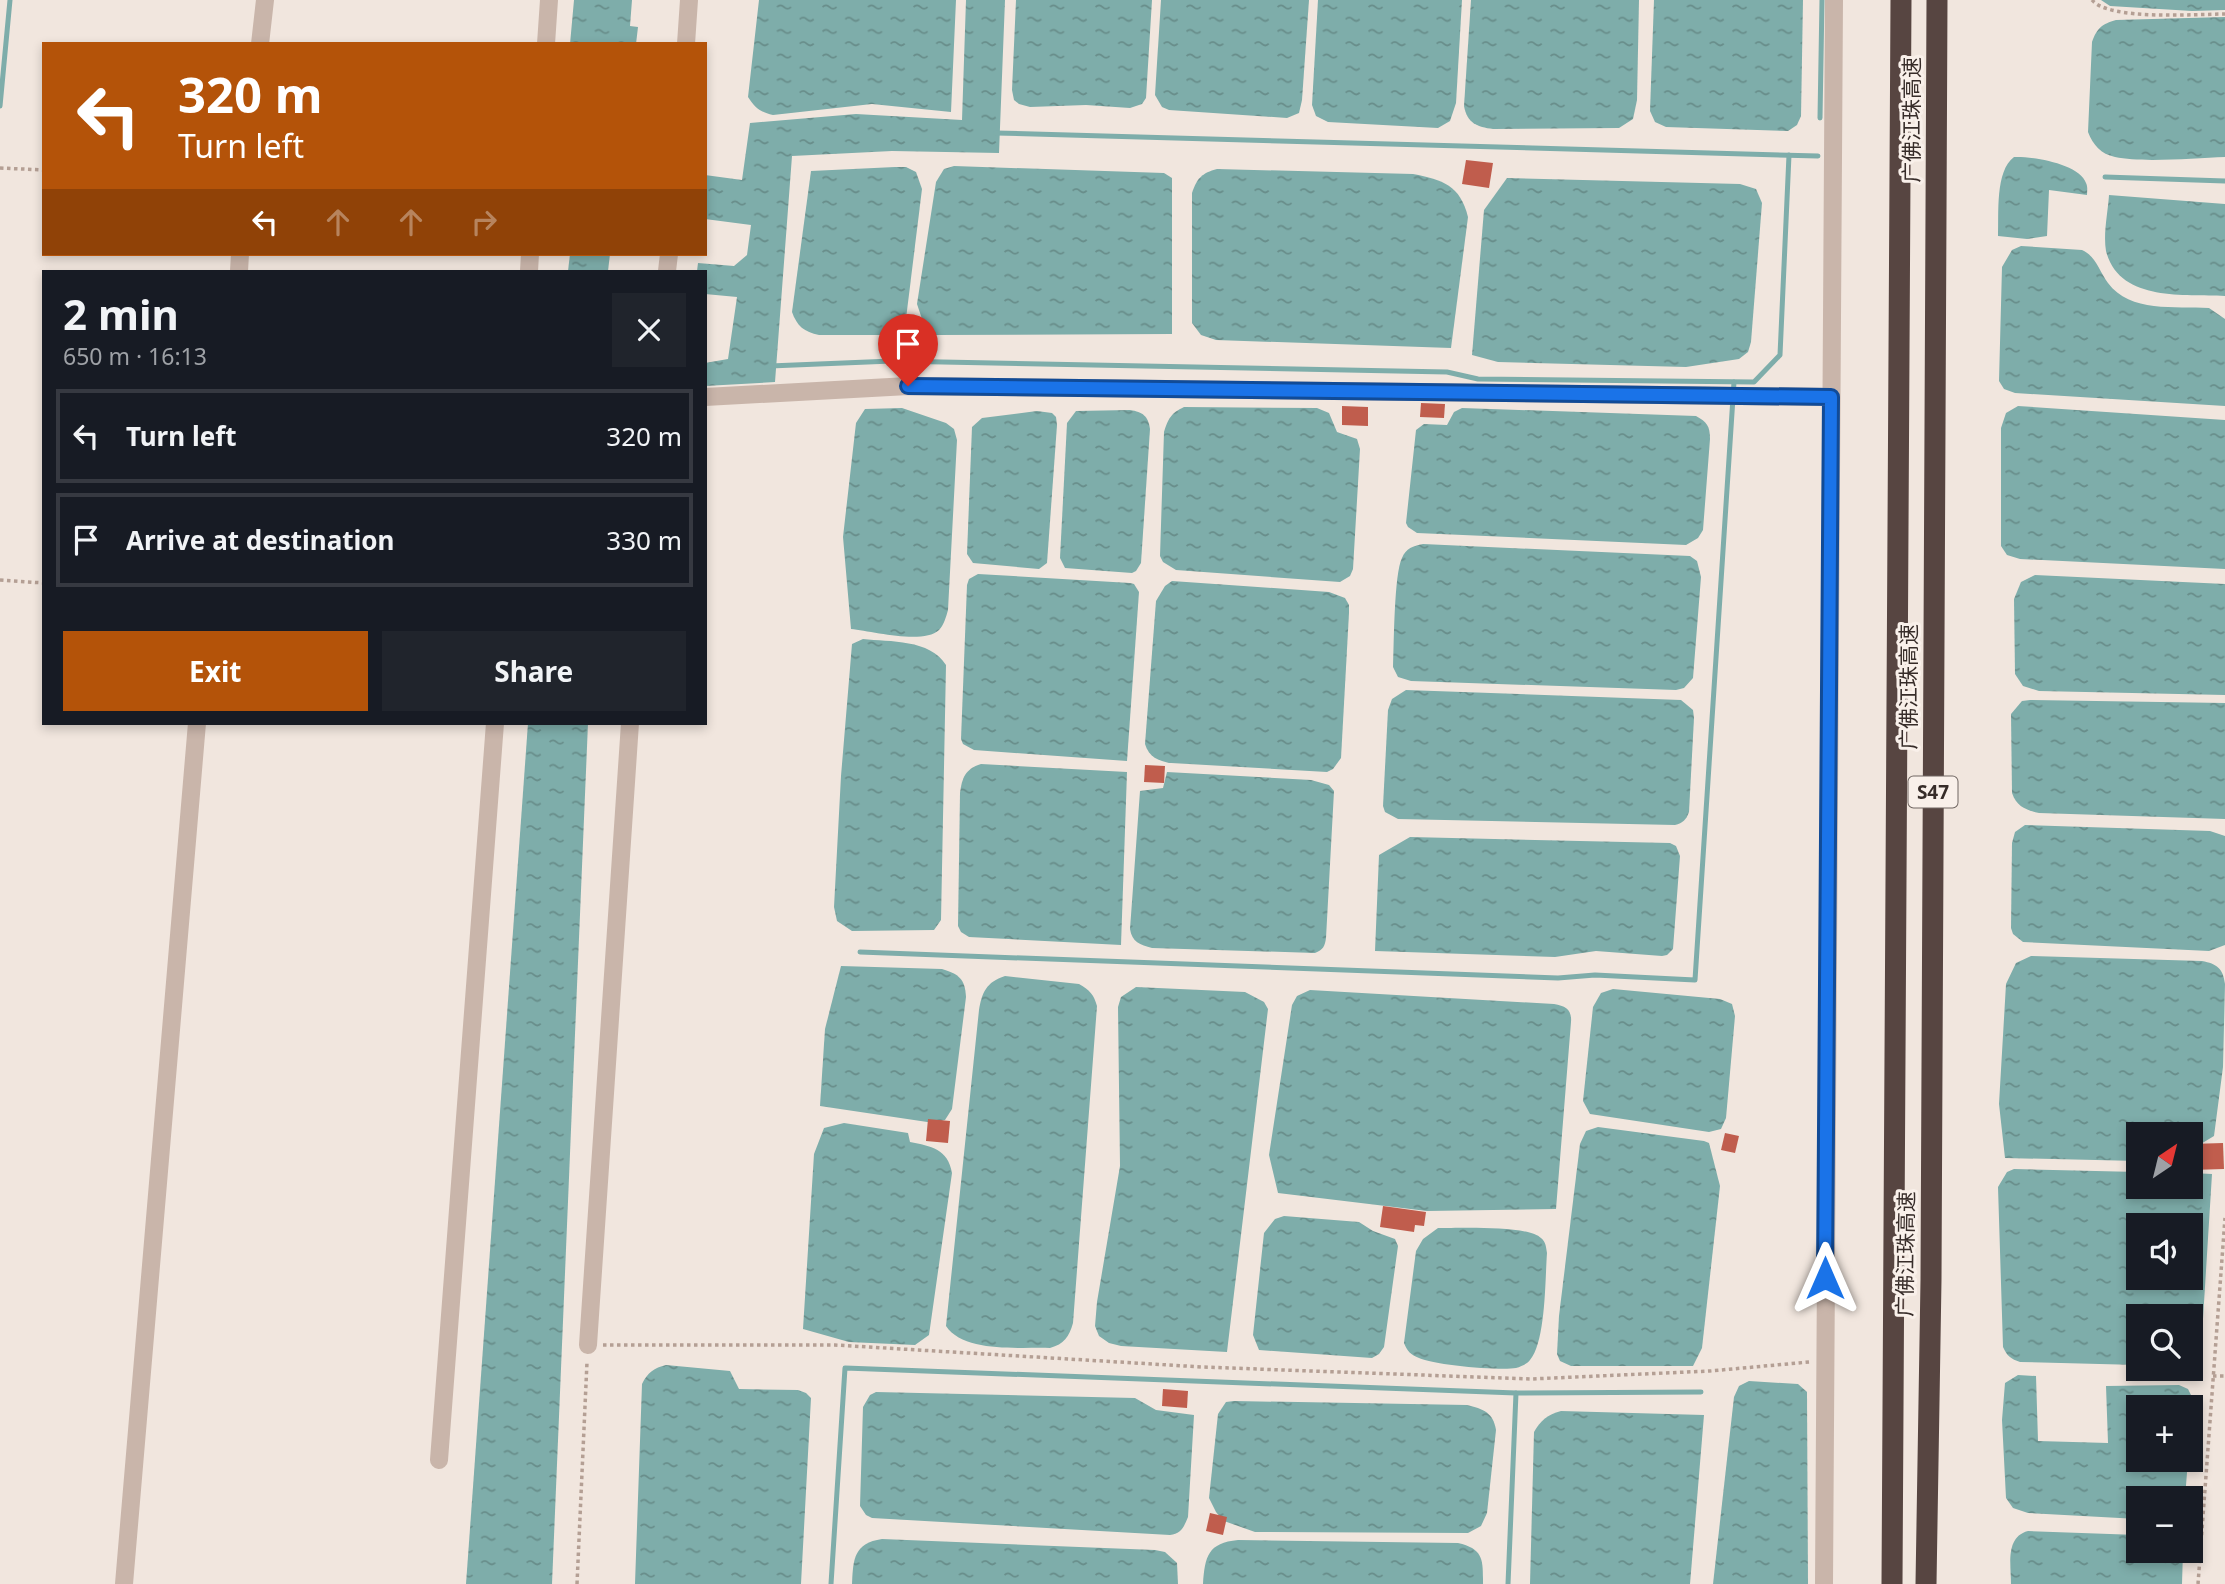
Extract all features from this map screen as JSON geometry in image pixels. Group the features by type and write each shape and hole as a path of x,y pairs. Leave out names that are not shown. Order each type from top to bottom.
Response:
{"highway":[{"name":"广佛江珠高速","path":"1892,1584 1900,0"},
{"name":"广佛江珠高速","path":"1926,1584 1931,1266 1937,0"}],"street":[{"path":"260,42 265,0"},
{"path":"546,42 549,0"},
{"path":"686,42 689,0"},
{"path":"1824,1584 1834,0"},
{"path":"707,397 908,386 1831,397"},
{"path":"124,1584 197,725"},
{"path":"439,1460 495,725"},
{"path":"588,1345 630,725"}],"path":[{"path":"2092,0 2111,11 2154,15 2225,14"},
{"path":"0,168 42,170"},
{"path":"0,580 42,583"},
{"path":"2198,1584 2225,1218"},
{"path":"577,1584 588,1345 835,1345 1202,1367 1531,1379 1710,1371 1825,1360"},
{"path":"2212,1376 2225,1376"}],"water":[{"path":"574,0 632,0 630,26 638,27 636,42 570,42"},
{"path":"759,0 956,0 951,112 872,104 773,115 761,111 748,97"},
{"path":"966,0 1005,0 999,153 892,151 792,156 775,382 707,386 707,363 728,359 737,297 707,294 707,270 697,270 698,263 734,266 747,255 751,225 707,219 707,175 742,180 750,123 856,114 962,120"},
{"path":"1016,0 1152,0 1146,98 1142,104 1130,108 1086,105 1030,107 1014,100 1012,90"},
{"path":"1161,0 1309,0 1299,113 1287,118 1169,110 1162,107 1155,95"},
{"path":"1318,0 1462,0 1456,103 1450,121 1438,128 1328,122 1316,116 1312,105"},
{"path":"1471,0 1639,0 1637,100 1633,119 1619,128 1493,129 1474,123 1464,106"},
{"path":"1654,0 1803,0 1801,116 1797,125 1788,131 1666,127 1655,122 1650,111"},
{"path":"2101,0 2225,0 2225,10 2192,11 2110,6"},
{"path":"2225,17 2225,157 2139,160 2115,157 2098,148 2088,132 2092,42 2101,27 2116,20"},
{"path":"2014,157 2054,162 2075,171 2086,183 2087,195 2049,190 2047,236 2027,239 1998,236 2001,182"},
{"path":"954,166 1164,173 1172,178 1172,334 936,335 925,328 917,304 936,182 944,169"},
{"path":"906,167 916,172 922,189 904,335 819,335 805,330 792,312 811,171"},
{"path":"1217,169 1413,174 1449,186 1465,206 1468,217 1451,348 1216,340 1201,335 1192,323 1192,193 1201,177"},
{"path":"1507,178 1740,184 1756,189 1762,203 1748,352 1739,359 1686,367 1498,362 1472,355 1484,210"},
{"path":"2109,195 2225,204 2225,296 2155,292 2124,279 2113,267 2106,251 2105,230"},
{"path":"2021,246 2082,250 2094,260 2117,293 2128,299 2154,306 2209,308 2225,319 2225,406 2015,393 2004,389 1999,381 2002,267 2012,250"},
{"path":"570,256 610,256 608,270 568,270"},
{"path":"2018,406 2225,420 2225,569 2020,559 2007,555 2001,546 2001,428 2006,413"},
{"path":"1184,407 1317,408 1329,413 1337,432 1357,439 1360,449 1353,569 1350,576 1340,582 1176,570 1163,562 1160,556 1164,432 1171,417"},
{"path":"902,408 946,423 954,429 957,440 948,610 939,630 910,637 851,629 843,537 856,423 865,409"},
{"path":"1462,408 1696,416 1707,425 1710,435 1703,530 1698,538 1686,545 1417,533 1406,523 1416,430 1424,424 1447,425 1454,412"},
{"path":"1130,410 1144,415 1150,429 1141,563 1132,573 1065,568 1060,558 1067,423 1076,411"},
{"path":"1037,411 1052,413 1056,417 1057,425 1047,563 1039,569 973,563 967,554 972,427 982,418"},
{"path":"1423,544 1690,556 1697,561 1701,577 1693,678 1684,688 1676,690 1411,681 1398,677 1393,667 1399,566 1408,550"},
{"path":"978,574 1134,584 1139,592 1127,761 974,750 963,744 961,739 967,585 969,579"},
{"path":"2035,575 2225,584 2225,695 2039,691 2023,686 2015,674 2014,599 2021,582"},
{"path":"1172,581 1329,592 1345,598 1349,613 1341,758 1333,769 1327,772 1171,763 1158,760 1149,752 1145,744 1156,601 1165,586"},
{"path":"863,639 920,646 930,650 946,665 941,920 934,930 852,931 837,921 834,907 841,776 852,644"},
{"path":"1406,690 1681,700 1693,710 1694,718 1688,815 1684,821 1675,825 1398,819 1385,812 1383,806 1388,710 1392,699"},
{"path":"2022,701 2225,703 2225,819 2039,813 2022,807 2012,793 2011,714"},
{"path":"528,725 588,725 552,1584 466,1584"},
{"path":"981,764 1127,772 1121,945 969,937 961,932 958,926 960,793 965,775"},
{"path":"1167,772 1311,780 1329,785 1334,791 1326,938 1322,949 1315,953 1152,948 1135,940 1130,929 1140,791 1163,788"},
{"path":"2025,825 2210,831 2225,836 2225,945 2209,951 2023,942 2013,934 2011,928 2012,843 2015,832"},
{"path":"1410,837 1670,843 1676,846 1680,856 1673,949 1662,956 1596,951 1555,957 1375,951 1379,855"},
{"path":"2031,956 2202,961 2218,968 2223,974 2225,984 2223,1067 2214,1136 2203,1143 2203,1122 2126,1122 2126,1161 2005,1158 1999,1104 2006,984 2016,963"},
{"path":"841,966 942,969 957,975 962,982 966,997 952,1109 945,1120 934,1123 820,1106 825,1029"},
{"path":"1005,976 1079,984 1091,993 1097,1006 1073,1323 1065,1339 1050,1348 979,1345 954,1335 946,1326 979,1010 986,989 993,981"},
{"path":"1136,987 1245,992 1264,1002 1268,1009 1227,1352 1121,1346 1109,1343 1099,1336 1095,1326 1120,1166 1118,1007 1121,997"},
{"path":"1613,989 1720,999 1732,1004 1735,1016 1726,1118 1721,1129 1709,1132 1590,1114 1583,1101 1593,1007 1601,993"},
{"path":"1310,990 1554,1004 1567,1009 1571,1022 1556,1209 1427,1211 1278,1193 1269,1155 1292,1005 1297,996"},
{"path":"844,1123 908,1133 910,1142 937,1150 950,1165 952,1173 929,1335 915,1345 849,1342 803,1329 814,1154 824,1128"},
{"path":"1598,1127 1709,1143 1720,1186 1702,1348 1693,1366 1571,1366 1560,1361 1557,1354 1559,1316 1580,1144 1586,1131"},
{"path":"2014,1169 2126,1172 2126,1199 2203,1199 2203,1174 2212,1174 2203,1313 2203,1304 2126,1304 2126,1365 2020,1362 2012,1358 2003,1347 1998,1187 2007,1172"},
{"path":"1284,1216 1359,1222 1373,1231 1395,1239 1398,1246 1384,1347 1379,1354 1372,1358 1259,1350 1253,1335 1264,1233 1275,1219"},
{"path":"1438,1228 1508,1229 1534,1234 1544,1241 1547,1253 1542,1325 1535,1351 1526,1364 1508,1369 1452,1365 1427,1361 1406,1348 1404,1343 1416,1251 1423,1239"},
{"path":"666,1365 730,1371 739,1389 798,1390 811,1398 801,1584 635,1584 642,1384 652,1371"},
{"path":"2018,1375 2036,1376 2038,1441 2108,1443 2106,1386 2179,1385 2188,1389 2191,1395 2126,1395 2126,1472 2187,1472 2186,1486 2126,1486 2126,1518 2028,1513 2013,1508 2006,1498 2002,1420 2005,1383"},
{"path":"1749,1381 1798,1384 1807,1392 1808,1584 1713,1584 1734,1397 1739,1386"},
{"path":"876,1392 1135,1398 1156,1410 1194,1415 1188,1517 1182,1529 1170,1535 872,1518 866,1515 860,1506 863,1407 870,1395"},
{"path":"1226,1402 1467,1405 1482,1410 1490,1415 1496,1430 1487,1513 1481,1526 1468,1533 1255,1532 1224,1521 1209,1498 1218,1414"},
{"path":"1561,1411 1704,1415 1690,1584 1530,1584 1534,1432 1545,1418"},
{"path":"2028,1531 2126,1535 2126,1563 2183,1563 2182,1584 2011,1584 2011,1553 2021,1534"},
{"path":"882,1539 1155,1550 1165,1552 1177,1563 1178,1584 852,1584 853,1567 860,1548"},
{"path":"1238,1540 1458,1543 1477,1552 1482,1562 1483,1584 1203,1584 1210,1553 1220,1544"}],"building":[{"path":"1466,160 1493,163 1489,188 1462,184"},
{"path":"1421,403 1445,404 1444,418 1420,417"},
{"path":"1342,406 1368,407 1368,426 1342,425"},
{"path":"1145,765 1165,766 1164,783 1144,782"},
{"path":"928,1119 950,1121 948,1143 926,1141"},
{"path":"1725,1133 1739,1136 1735,1153 1721,1150"},
{"path":"2223,1143 2224,1169 2203,1170 2203,1144"},
{"path":"1383,1206 1426,1212 1424,1226 1415,1225 1414,1232 1380,1227"},
{"path":"1163,1389 1188,1391 1187,1408 1162,1406"},
{"path":"1210,1513 1227,1517 1223,1535 1206,1531"}],"waterway":[{"path":"0,106 10,0"},
{"path":"1820,118 1822,0"},
{"path":"996,133 1818,156"},
{"path":"770,366 892,361 1447,372 1478,379 1754,382 1780,355 1789,155"},
{"path":"2105,177 2225,181"},
{"path":"860,952 1558,978 1595,975 1695,980 1734,382"},
{"path":"831,1584 845,1368 1516,1393 1701,1392"},
{"path":"1508,1584 1516,1393"}],"route":[{"path":"908,386 1831,397 1825,1278"}]}
